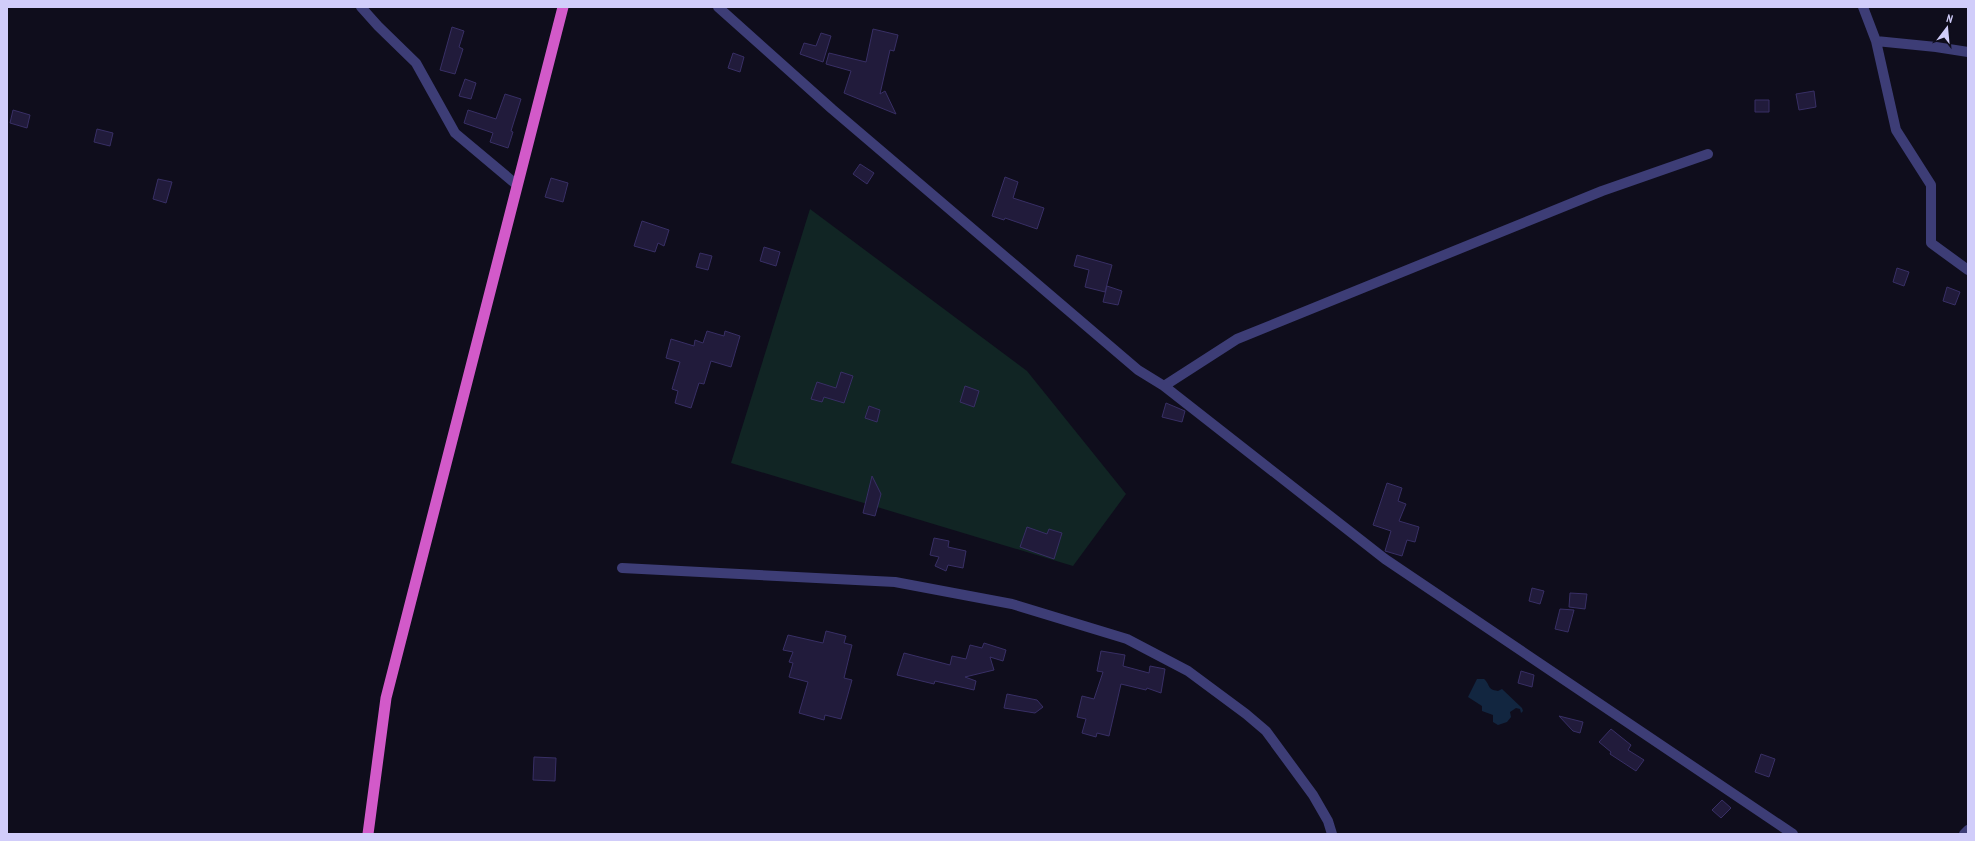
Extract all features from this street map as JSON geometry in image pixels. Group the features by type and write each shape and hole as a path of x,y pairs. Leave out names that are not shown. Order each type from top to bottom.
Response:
{"highway":[{"path":"368,834 386,698 563,7"}],"street":[{"path":"361,7 416,63 456,133 517,185"},
{"path":"718,7 832,109 1138,370 1164,386 1385,559 1793,834"},
{"path":"1863,7 1876,41 1896,130 1931,185 1931,243 1968,270"},
{"path":"1876,41 1968,52"},
{"path":"1164,386 1237,339 1602,192 1708,154"},
{"path":"622,568 895,582 1012,604 1127,640 1188,671 1246,714 1266,731 1313,795 1328,821 1332,834"},
{"path":"1964,834 1968,830"}],"green space":[{"path":"810,209 1027,371 1126,494 1073,566 731,463"}],"water":[{"path":"1477,679 1484,679 1490,688 1494,690 1498,691 1502,689 1522,708 1523,711 1521,713 1520,709 1516,708 1510,712 1511,717 1507,722 1498,725 1493,722 1493,715 1482,711 1482,706 1468,697"}],"building":[{"path":"452,27 464,31 459,47 463,49 455,74 440,70"},
{"path":"873,29 898,35 894,51 890,50 880,94 885,91 896,114 844,93 851,71 826,64 829,53 866,62"},
{"path":"821,33 831,36 823,62 800,54 804,43 816,46"},
{"path":"733,53 744,57 740,72 728,68"},
{"path":"465,79 476,83 471,99 459,96"},
{"path":"1814,91 1816,107 1799,110 1796,94"},
{"path":"505,94 521,99 511,131 513,132 508,148 490,142 493,133 464,123 468,110 496,119"},
{"path":"1755,100 1769,100 1769,112 1755,112"},
{"path":"13,110 30,115 27,128 10,123"},
{"path":"97,129 113,133 110,146 94,142"},
{"path":"860,164 874,173 867,184 853,174"},
{"path":"1005,177 1018,182 1013,198 1044,208 1037,229 1005,218 1004,220 992,216"},
{"path":"551,178 568,183 563,202 545,197"},
{"path":"158,179 172,182 166,203 153,199"},
{"path":"642,221 669,230 664,246 658,243 655,252 634,246"},
{"path":"764,247 780,252 776,266 760,261"},
{"path":"700,253 712,256 708,270 696,267"},
{"path":"1077,255 1112,265 1105,292 1085,287 1089,270 1074,266"},
{"path":"1897,268 1909,272 1904,286 1893,282"},
{"path":"1107,286 1122,291 1118,305 1103,302"},
{"path":"1947,287 1960,292 1955,305 1943,301"},
{"path":"707,331 724,336 725,331 740,336 731,367 711,361 704,384 699,383 691,408 675,403 678,391 672,389 680,362 666,358 671,339 694,346 695,340 703,343"},
{"path":"841,372 853,376 844,403 824,397 822,402 811,399 817,382 836,388"},
{"path":"965,386 979,391 974,407 960,402"},
{"path":"1166,403 1185,411 1182,422 1162,417"},
{"path":"869,406 880,410 877,422 865,418"},
{"path":"872,476 881,494 875,516 863,513"},
{"path":"1387,483 1402,488 1398,501 1406,504 1399,521 1419,527 1415,542 1407,540 1402,556 1385,551 1391,531 1373,525"},
{"path":"1027,527 1047,534 1049,529 1062,533 1054,559 1020,547"},
{"path":"934,538 949,541 948,547 966,551 963,568 948,565 946,571 935,566 939,557 930,555"},
{"path":"1532,588 1544,591 1540,604 1529,601"},
{"path":"1570,593 1587,594 1585,609 1569,607"},
{"path":"1560,609 1574,610 1568,632 1555,629"},
{"path":"826,631 846,636 844,643 852,645 844,678 852,680 841,719 825,715 824,720 799,713 808,682 789,677 793,663 789,662 793,652 783,650 788,635 823,643"},
{"path":"984,643 1006,650 1003,661 990,657 994,670 965,677 976,681 974,690 935,681 934,684 897,675 904,653 950,665 952,656 966,659 970,645 982,648"},
{"path":"1101,651 1125,655 1123,666 1149,673 1150,666 1165,669 1161,693 1147,688 1146,690 1121,684 1109,736 1097,733 1096,737 1082,733 1086,719 1077,717 1082,696 1094,699 1103,672 1097,671"},
{"path":"1521,671 1534,675 1532,687 1518,683"},
{"path":"1007,694 1037,700 1043,707 1035,713 1004,708"},
{"path":"1559,716 1583,722 1580,733 1573,731"},
{"path":"1611,729 1631,745 1628,750 1644,760 1636,771 1610,754 1611,752 1599,742"},
{"path":"1761,754 1775,759 1769,777 1755,772"},
{"path":"534,757 556,758 555,781 533,780"},
{"path":"1722,800 1731,808 1721,818 1712,810"}]}
